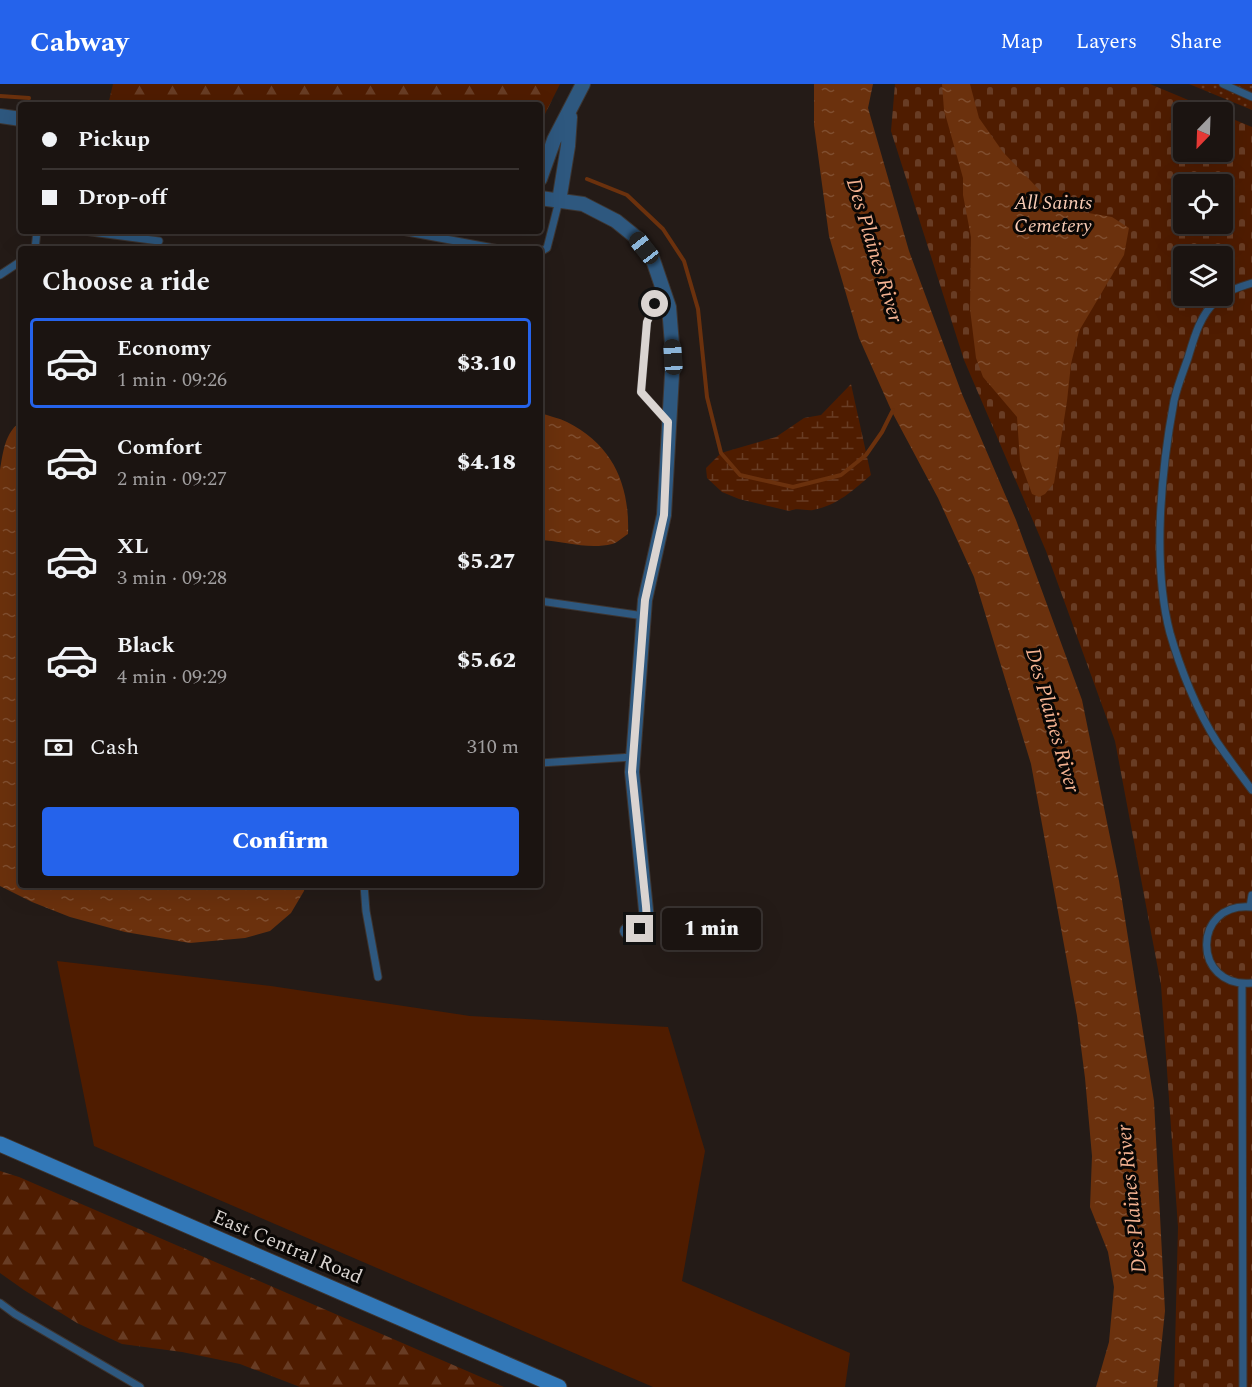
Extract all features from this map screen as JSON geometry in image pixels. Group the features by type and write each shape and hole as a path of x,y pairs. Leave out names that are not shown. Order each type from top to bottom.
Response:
{"main road":[{"name":"East Central Road","path":"0,1144 559,1387"}],"street":[{"path":"543,171 554,140 583,84"},
{"path":"559,201 568,146 570,113"},
{"path":"0,116 18,119"},
{"path":"543,198 583,204 616,221 637,238 652,257 669,307 673,357 664,515 645,600 632,772 647,920 640,929 627,931"}],"lane":[{"path":"1223,84 1252,97"},
{"path":"543,250 547,248 559,201"},
{"path":"106,234 159,241"},
{"path":"418,234 483,246"},
{"path":"0,275 18,263"},
{"path":"1252,283 1238,287 1215,301 1203,317 1193,340 1175,399 1166,458 1160,540 1162,585 1170,632 1188,686 1216,740 1252,790"},
{"path":"663,285 647,322 641,392 668,422"},
{"path":"543,601 644,616"},
{"path":"543,763 633,757"},
{"path":"364,888 378,977"},
{"path":"1252,896 1251,907 1238,907 1226,911 1216,919 1209,929 1206,941 1209,959 1220,975 1242,984 1252,982"},
{"path":"1242,984 1243,1387"},
{"path":"0,1303 140,1387"}],"green space":[{"path":"113,84 560,84 543,118 543,102 109,102"},
{"name":"All Saints Cemetery","path":"895,84 1150,84 1193,102 1173,102 1173,162 1233,162 1233,119 1252,127 1252,1387 1174,1387 1178,1227 1161,985 1115,741 1046,551 964,360 891,131"},
{"path":"1189,84 1252,84 1252,110"},
{"path":"851,384 871,475 844,497 822,508 789,511 739,499 722,492 707,478 706,468 721,453 776,437 804,418 821,415"},
{"path":"57,961 271,986 470,1016 668,1027 705,1151 682,1281 850,1353 845,1387 653,1387 94,1146"},
{"path":"0,1171 19,1177 504,1387 300,1387 240,1364 182,1352 122,1344 77,1323 0,1273"}],"water":[{"name":"Des Plaines River","path":"814,84 873,84 868,108 909,251 962,394 1016,520 1082,700 1119,881 1154,1101 1165,1311 1157,1387 1096,1387 1109,1342 1114,1287 1108,1252 1090,1207 1092,1156 1077,1016 1031,764 974,577 938,498 892,412 859,338 829,236 814,125"},
{"path":"942,84 970,84 979,118 1003,152 1051,202 1071,210 1112,217 1129,228 1124,255 1079,331 1071,364 1054,483 1045,494 1039,497 1032,494 1020,461 1017,417 983,377 976,358 970,309 971,237 963,195 963,178 944,110"},
{"path":"543,414 583,431 596,442 616,468 622,483 628,516 628,534 612,544 585,546 543,540"},
{"path":"18,424 18,888 304,888 291,913 270,931 245,938 190,943 125,932 70,917 0,886 0,470 8,437"}],"waterway":[{"path":"0,96 29,98"},
{"path":"587,179 627,195 663,229 684,261 698,309 707,397 721,453 740,475 793,487 841,475 866,455 882,432 893,410"}],"route":[{"path":"640,929 647,920 632,772 645,600 664,515 668,422 641,392 647,322 655,304"}]}
